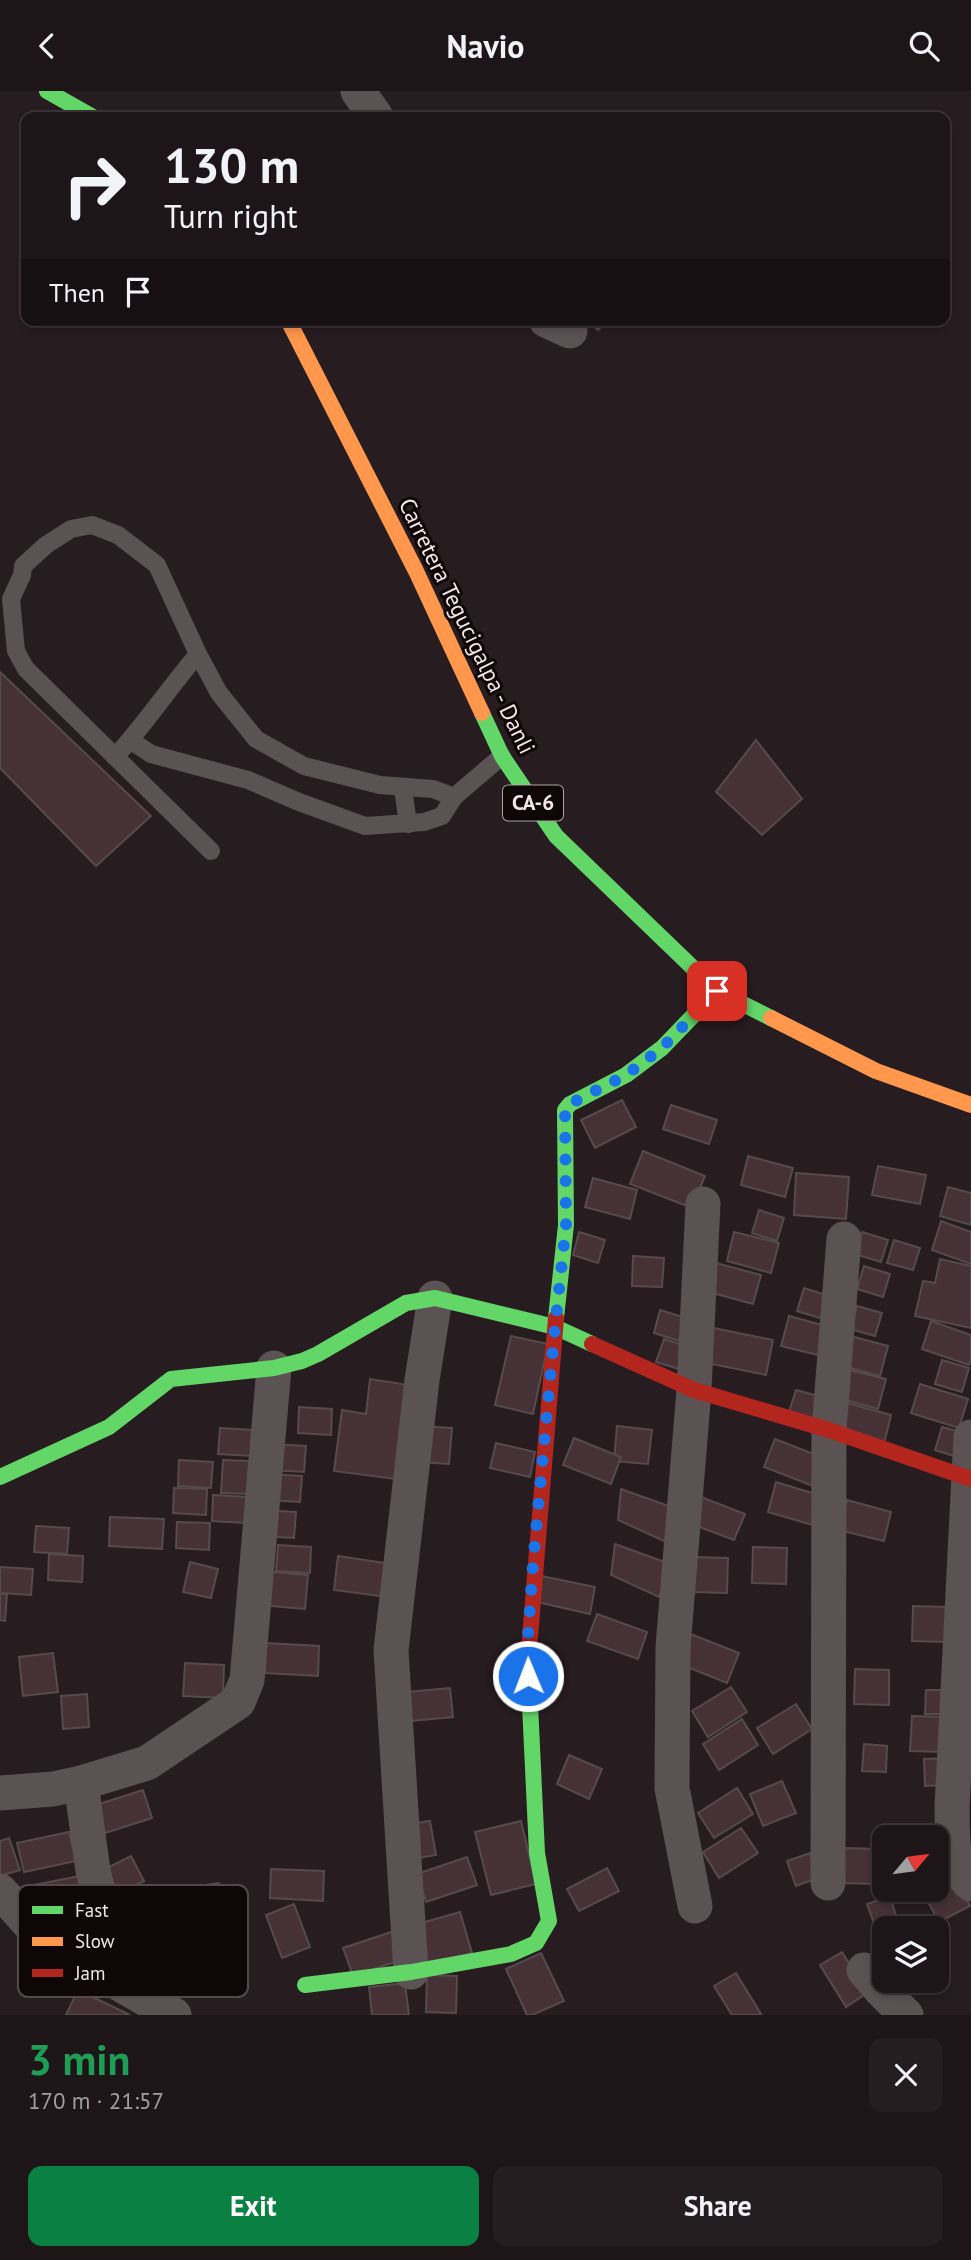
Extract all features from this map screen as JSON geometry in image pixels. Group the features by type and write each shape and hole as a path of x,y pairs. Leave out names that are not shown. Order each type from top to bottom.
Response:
{"main road":[{"path":"47,91 84,112"},
{"name":"Carretera Tegucigalpa - Danli","path":"291,326 416,571 502,756 556,837 717,991 876,1071 971,1105"},
{"path":"305,1985 411,1972 511,1954 536,1943 549,1921 537,1853 527,1651 566,1225 565,1110 570,1104 626,1075 662,1048 717,991"},
{"path":"0,1477 109,1427 171,1379 186,1375 274,1368 318,1354 406,1303 435,1298 555,1327 694,1390 829,1430 969,1478"}],"street":[{"path":"358,91 373,112"},
{"path":"695,1906 672,1788 673,1647 694,1390 702,1204"},
{"path":"828,1883 829,1430 844,1239"},
{"path":"411,1972 391,1650 422,1380 435,1298"},
{"path":"0,1793 53,1789 147,1763 238,1702 247,1680 274,1368"},
{"path":"971,1437 952,1807 956,1864 961,1876 971,1884"},
{"path":"81,1783 96,1885"},
{"path":"0,1891 18,1911"},
{"path":"864,1970 906,2015"},
{"path":"143,1997 174,2015"}],"lane":[{"path":"211,851 26,669 16,651 11,599 22,575 23,566 46,545 71,529 92,525 118,535 157,565 219,693 256,739 304,766 380,785 433,789 454,797"},
{"path":"115,757 198,654"},
{"path":"130,740 151,754 248,780 365,826 408,824 442,817 454,797 502,756"},
{"path":"403,788 408,824"}],"building":[{"path":"0,672 151,816 96,866 0,768"},
{"path":"756,740 802,799 762,835 716,792"},
{"path":"622,1100 636,1127 595,1148 581,1120"},
{"path":"671,1105 717,1120 709,1144 663,1129"},
{"path":"643,1151 705,1176 692,1208 630,1184"},
{"path":"748,1156 793,1168 785,1197 741,1185"},
{"path":"878,1166 926,1175 920,1204 872,1195"},
{"path":"796,1173 849,1177 846,1219 794,1215"},
{"path":"593,1178 637,1190 630,1219 585,1207"},
{"path":"948,1187 971,1193 971,1225 940,1216"},
{"path":"759,1210 784,1218 777,1241 752,1233"},
{"path":"941,1221 971,1232 971,1264 932,1250"},
{"path":"579,1232 605,1240 598,1263 573,1255"},
{"path":"734,1232 779,1243 771,1273 727,1261"},
{"path":"862,1232 888,1240 881,1262 855,1254"},
{"path":"894,1240 920,1248 913,1270 887,1263"},
{"path":"633,1256 664,1258 662,1287 632,1286"},
{"path":"940,1259 971,1266 971,1328 915,1316 923,1281 935,1283"},
{"path":"716,1263 761,1275 753,1304 709,1292"},
{"path":"864,1266 890,1274 883,1297 857,1289"},
{"path":"804,1288 829,1296 823,1319 797,1311"},
{"path":"857,1306 882,1313 875,1336 850,1329"},
{"path":"660,1310 686,1318 679,1341 654,1333"},
{"path":"789,1316 833,1328 826,1357 781,1346"},
{"path":"931,1321 971,1335 969,1365 922,1349"},
{"path":"704,1326 773,1340 766,1375 697,1361"},
{"path":"843,1334 888,1346 880,1376 835,1364"},
{"path":"511,1336 548,1344 533,1414 495,1405"},
{"path":"664,1339 689,1347 682,1370 656,1362"},
{"path":"942,1360 969,1368 962,1392 935,1384"},
{"path":"841,1368 886,1379 878,1409 834,1397"},
{"path":"370,1379 408,1385 395,1479 334,1471 342,1410 366,1414"},
{"path":"920,1384 968,1399 959,1428 911,1413"},
{"path":"796,1390 822,1397 814,1420 789,1412"},
{"path":"847,1403 891,1415 884,1444 839,1432"},
{"path":"299,1407 332,1409 331,1435 298,1433"},
{"path":"419,1426 452,1428 449,1464 417,1462"},
{"path":"617,1426 652,1430 648,1464 614,1461"},
{"path":"942,1427 967,1434 960,1458 935,1450"},
{"path":"220,1428 253,1430 252,1456 218,1454"},
{"path":"574,1438 621,1457 611,1484 563,1465"},
{"path":"775,1439 824,1458 813,1486 764,1467"},
{"path":"496,1443 535,1452 530,1477 490,1468"},
{"path":"272,1444 306,1446 304,1472 271,1470"},
{"path":"179,1460 213,1462 211,1488 178,1486"},
{"path":"223,1460 249,1461 247,1494 221,1493"},
{"path":"269,1474 302,1476 300,1502 267,1500"},
{"path":"776,1482 825,1497 816,1526 768,1512"},
{"path":"174,1488 207,1489 206,1515 173,1513"},
{"path":"621,1489 680,1510 666,1542 618,1520"},
{"path":"213,1495 247,1497 245,1523 212,1521"},
{"path":"696,1495 745,1514 734,1540 686,1522"},
{"path":"847,1500 891,1512 884,1541 839,1530"},
{"path":"262,1510 296,1512 294,1538 261,1536"},
{"path":"110,1517 164,1519 162,1549 109,1546"},
{"path":"177,1522 210,1523 209,1550 176,1548"},
{"path":"36,1526 69,1528 67,1554 34,1552"},
{"path":"615,1544 673,1565 659,1597 611,1575"},
{"path":"278,1545 311,1547 310,1573 276,1571"},
{"path":"753,1547 787,1548 786,1584 752,1583"},
{"path":"49,1554 83,1556 82,1582 48,1580"},
{"path":"338,1556 392,1564 387,1597 334,1590"},
{"path":"694,1557 728,1558 727,1593 693,1592"},
{"path":"190,1562 218,1569 211,1598 183,1592"},
{"path":"0,1567 33,1569 31,1595 0,1593"},
{"path":"263,1571 308,1575 305,1609 260,1605"},
{"path":"542,1576 595,1587 590,1614 537,1602"},
{"path":"0,1594 7,1594 5,1621 0,1620"},
{"path":"913,1606 947,1607 946,1642 912,1641"},
{"path":"597,1614 647,1632 638,1659 587,1641"},
{"path":"688,1633 739,1653 727,1683 677,1663"},
{"path":"266,1643 319,1646 318,1676 265,1673"},
{"path":"53,1653 58,1692 23,1696 19,1657"},
{"path":"185,1663 224,1665 223,1698 183,1696"},
{"path":"855,1669 889,1670 889,1705 854,1704"},
{"path":"731,1687 747,1712 708,1737 692,1711"},
{"path":"450,1688 453,1717 400,1722 397,1693"},
{"path":"926,1690 952,1690 952,1714 925,1714"},
{"path":"87,1694 89,1727 63,1729 61,1696"},
{"path":"796,1704 812,1729 773,1754 757,1728"},
{"path":"912,1716 946,1717 945,1752 910,1751"},
{"path":"742,1719 758,1745 719,1770 703,1744"},
{"path":"864,1744 887,1746 886,1772 862,1771"},
{"path":"569,1755 602,1769 589,1799 557,1784"},
{"path":"948,1758 949,1785 925,1786 924,1759"},
{"path":"782,1781 796,1813 763,1826 750,1794"},
{"path":"737,1788 753,1814 714,1838 698,1813"},
{"path":"143,1790 152,1818 102,1834 93,1806"},
{"path":"430,1821 436,1855 407,1860 403,1825"},
{"path":"521,1821 536,1884 491,1895 475,1832"},
{"path":"741,1828 758,1853 719,1878 703,1852"},
{"path":"69,1832 76,1861 24,1872 17,1843"},
{"path":"9,1838 20,1870 0,1876 0,1841"},
{"path":"843,1848 872,1849 872,1884 842,1883"},
{"path":"810,1853 818,1878 796,1886 787,1861"},
{"path":"131,1856 144,1881 136,1885 112,1885 105,1869"},
{"path":"467,1857 477,1885 426,1902 417,1874"},
{"path":"607,1868 619,1891 579,1911 567,1889"},
{"path":"271,1869 324,1871 323,1901 270,1898"},
{"path":"953,1875 970,1906 949,1917 936,1916 928,1902 949,1902 949,1877"},
{"path":"80,1876 82,1885 33,1885"},
{"path":"892,1902 896,1916 872,1918 867,1904"},
{"path":"294,1904 310,1947 282,1958 266,1915"},
{"path":"460,1912 472,1953 424,1967 411,1926"},
{"path":"394,1931 404,1959 353,1976 343,1948"},
{"path":"842,1952 867,1993 846,2007 820,1965"},
{"path":"541,1953 564,2001 527,2015 506,1969"},
{"path":"736,1973 761,2014 732,2015 714,1986"},
{"path":"427,1975 457,1976 456,2013 426,2012"},
{"path":"405,1983 409,2015 372,2015 369,1987"},
{"path":"75,1997 93,1997 130,2015 66,2015"}],"traffic: fast":[{"path":"47,91 84,112"},
{"path":"482,713 502,756 556,836 717,991 771,1018"},
{"path":"556,1318 566,1225 565,1110 570,1104 626,1075 662,1048 717,991"},
{"path":"0,1477 109,1427 171,1379 274,1368 302,1361 406,1303 435,1298 555,1327 592,1344"},
{"path":"305,1985 411,1972 511,1954 536,1943 549,1921 537,1853 528,1662"}],"traffic: slow":[{"path":"291,326 416,571 482,713"},
{"path":"771,1018 876,1071 971,1105"}],"traffic: jam":[{"path":"528,1662 556,1318"},
{"path":"592,1344 694,1390 829,1430 971,1479"}],"route":[{"path":"528,1676 527,1651 533,1563 566,1225 565,1110 570,1104 626,1075 662,1048 717,991"}]}
